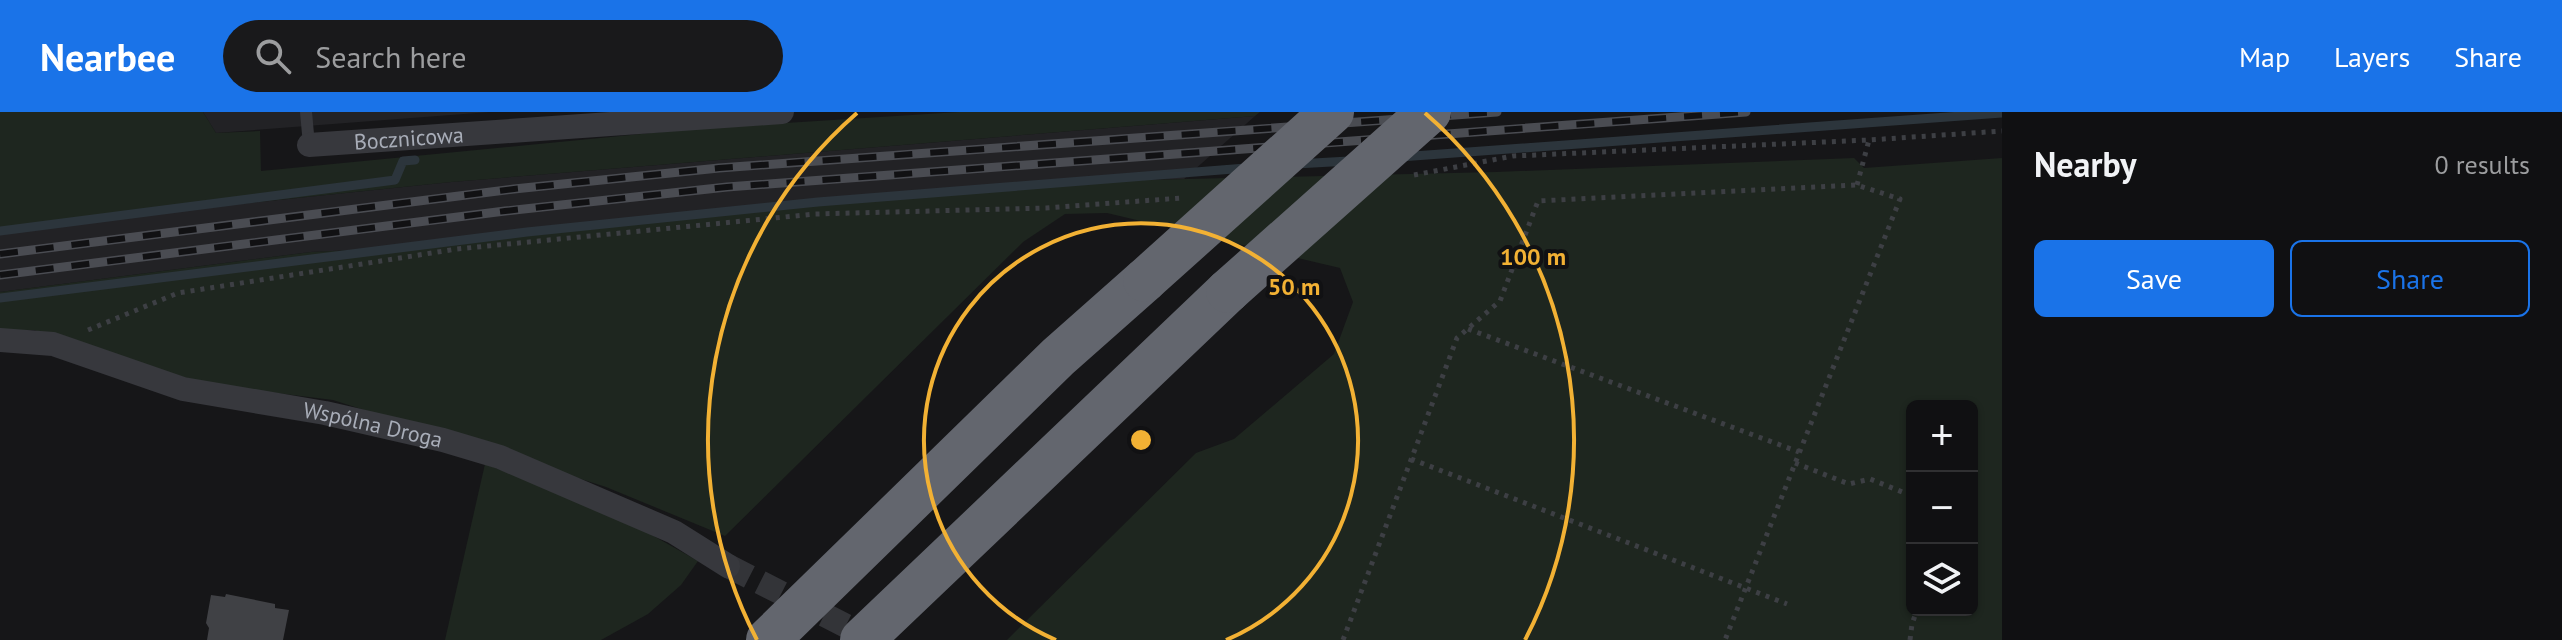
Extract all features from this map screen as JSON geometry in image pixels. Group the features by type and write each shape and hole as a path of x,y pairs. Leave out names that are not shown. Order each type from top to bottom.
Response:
{"highway":[{"path":"768,640 1058,357 1332,112"},
{"path":"862,640 1228,291 1429,112"}],"street":[{"name":"Bocznicowa","path":"309,145 782,112"},
{"name":"Wspólna Droga","path":"0,340 53,344 183,389 325,413 443,440 500,457 674,532 728,566"}],"lane":[{"name":"Bocznicowa","path":"306,112 309,145"}],"path":[{"path":"1412,176 1513,156 2002,131"},
{"path":"1857,185 1869,140"},
{"path":"1343,640 1457,338 1500,301 1538,201 1857,185 1900,199 1725,640"},
{"path":"53,344 178,293 457,249 815,214 1046,208 1183,197"},
{"path":"1468,329 1799,452"},
{"path":"1411,459 1787,604"},
{"path":"1795,463 1849,484 1870,479 1906,494"},
{"path":"1910,640 1915,616"}],"shaded area":[{"path":"0,112 203,112 216,133 260,131 261,171 692,129 959,112 1260,112 1255,116 451,182 0,229"},
{"path":"203,112 490,112 216,133"},
{"path":"1255,116 1184,179 1013,183 828,200 356,250 311,252 0,292 0,229 451,182"},
{"path":"1854,158 1864,168 2002,158 2002,640 1007,640 1196,453 1234,439 1334,354 1353,302 1340,268 1107,213 1065,214 1023,242 725,536 606,487 333,400 196,383 34,330 0,330 0,292 311,252 356,250 496,233 1013,183 1496,172"},
{"path":"485,464 611,512 698,561 681,585 648,614 601,640 445,640"}],"building":[{"path":"226,594 289,610 283,640 207,640 209,628 206,623 211,595 225,597"}],"waterway":[{"path":"1400,157 2002,113"},
{"path":"0,231 395,180 403,161 415,160"},
{"path":"1296,164 1349,161"},
{"path":"0,298 527,232 818,202 1246,168"}],"tunnel":[{"path":"728,566 874,640"}],"railway":[{"path":"0,254 514,189 719,168 1497,112"},
{"path":"0,275 505,211 727,187 1746,112"}]}
